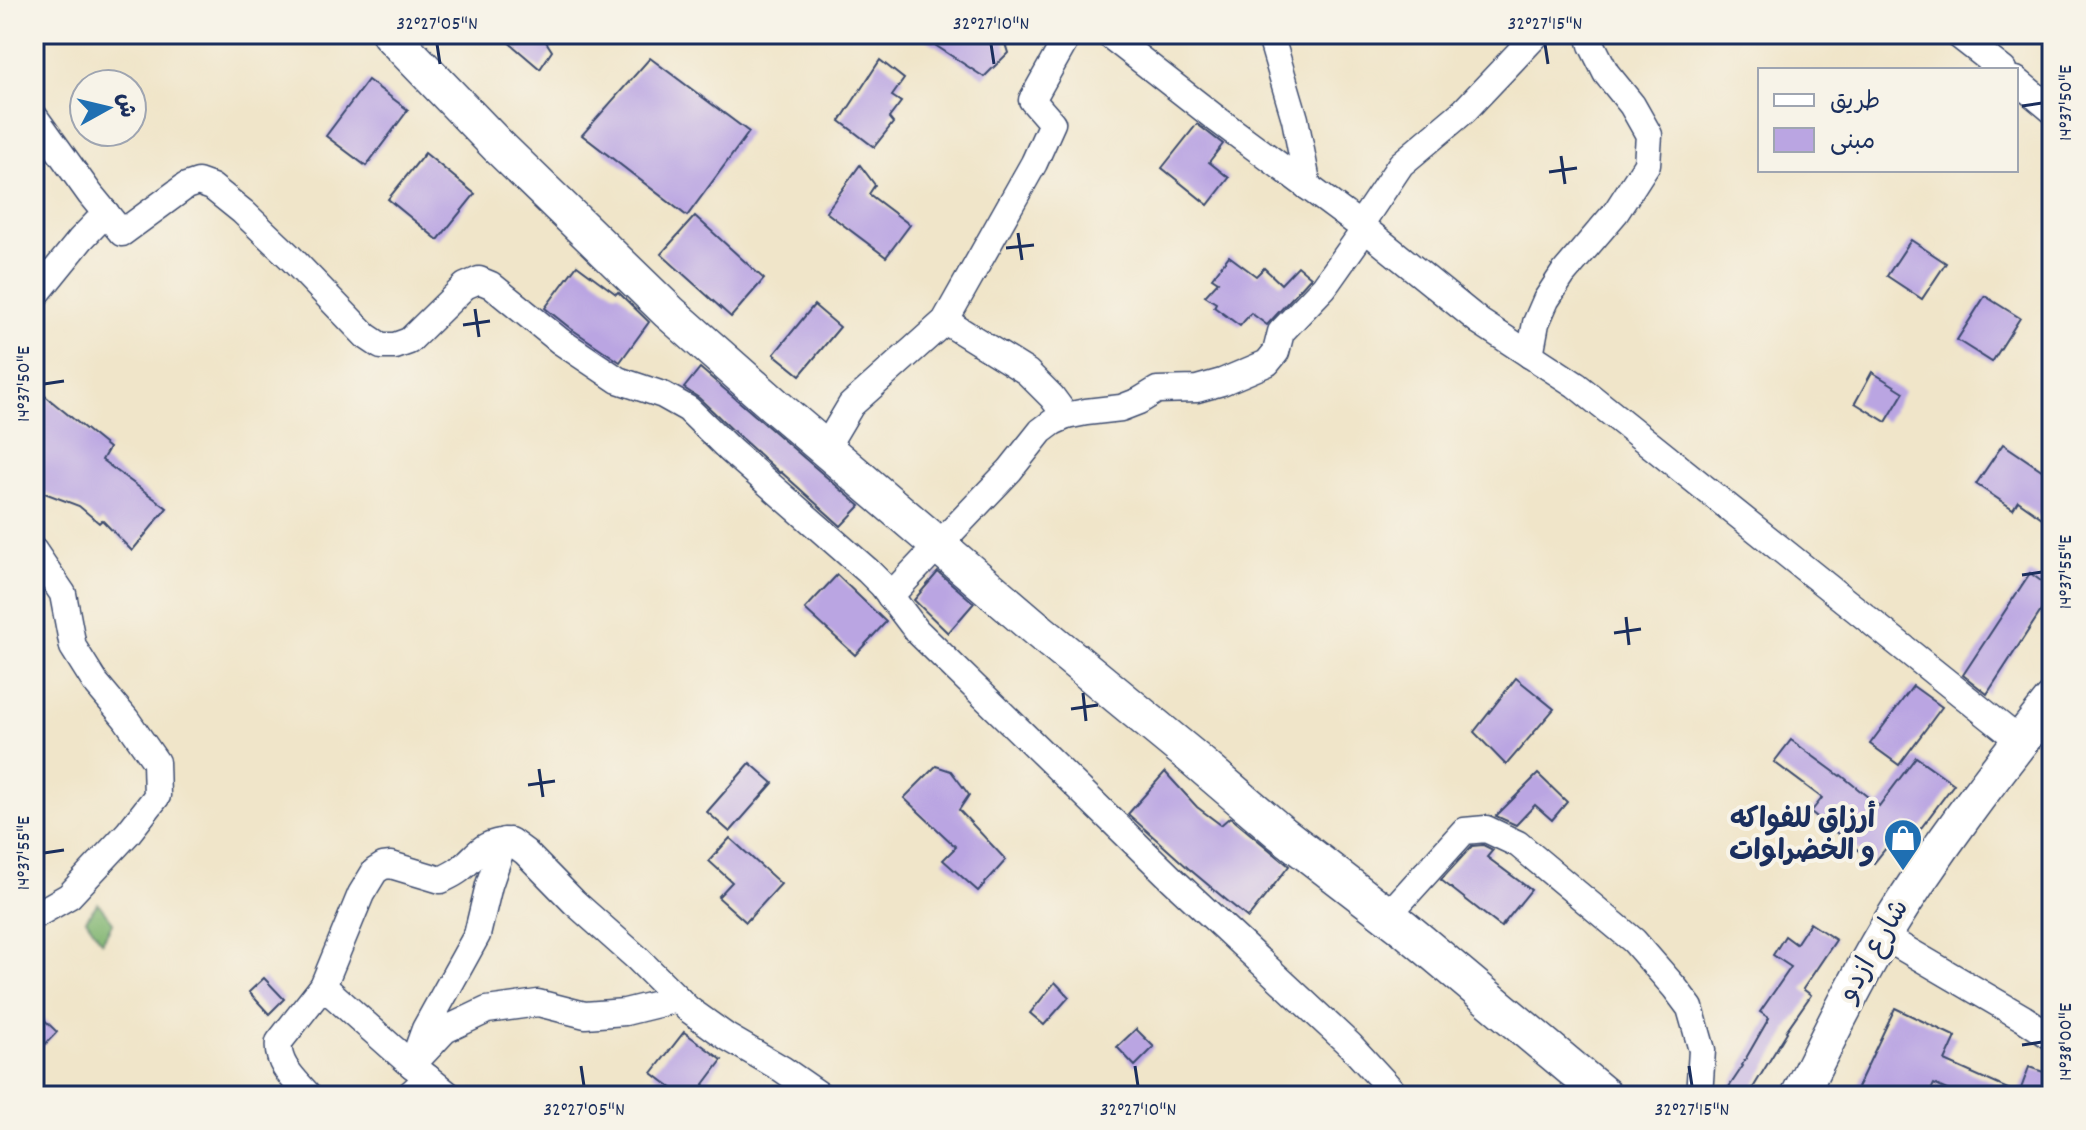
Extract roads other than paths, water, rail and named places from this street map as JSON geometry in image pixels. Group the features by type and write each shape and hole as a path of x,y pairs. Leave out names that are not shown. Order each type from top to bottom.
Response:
{"street":[{"path":"826,447 851,405 945,321 1034,163 1052,123 1032,100 1069,34"},
{"path":"1108,34 1363,227 1480,322 1576,385 2020,741"},
{"path":"1270,34 1295,119 1308,187"},
{"path":"890,596 1010,470 1041,431 1053,422 1066,416 1121,408 1157,390 1197,389 1267,363 1276,352 1281,332 1324,287 1401,164 1464,111 1537,34"},
{"path":"1530,355 1536,323 1546,300 1563,274 1616,212 1647,164 1649,135 1632,105 1606,73 1589,34"},
{"path":"1957,34 2000,68"},
{"path":"396,37 498,146 669,312 771,402 1281,833 1404,928 1605,1096"},
{"path":"2018,82 2052,110"},
{"path":"34,116 122,233 186,186 198,182 212,187 243,212 366,336 381,346 395,346 409,341 465,286 479,280 491,285 560,341 606,373 663,395 688,409 868,571 917,631 1173,880 1350,1045 1397,1096"},
{"path":"34,297 106,213"},
{"path":"945,321 1027,372 1066,416"},
{"path":"34,551 63,594 73,647 95,682 156,762 157,796 128,833 69,896 34,916"},
{"name":"شارع ازدو","path":"1799,1096 1883,936 1956,824 2052,701"},
{"path":"1387,916 1464,831 1486,829 1518,844 1634,941 1690,1008 1702,1050 1699,1096"},
{"path":"420,1072 425,1029 477,935 504,841"},
{"path":"309,1096 284,1066 277,1053 279,1042 323,986 361,894 375,871 391,865 441,880 459,870 476,853 495,842 504,841 510,841 525,852 688,1009 821,1096"},
{"path":"1883,936 2052,1037"},
{"path":"323,986 450,1096"},
{"path":"408,1096 445,1030 487,1010 538,1003 585,1015 625,1012 678,999"}],"place":[{"name":"أرزاق للفواكه و الخضراوات","path":"1903,872"}]}
